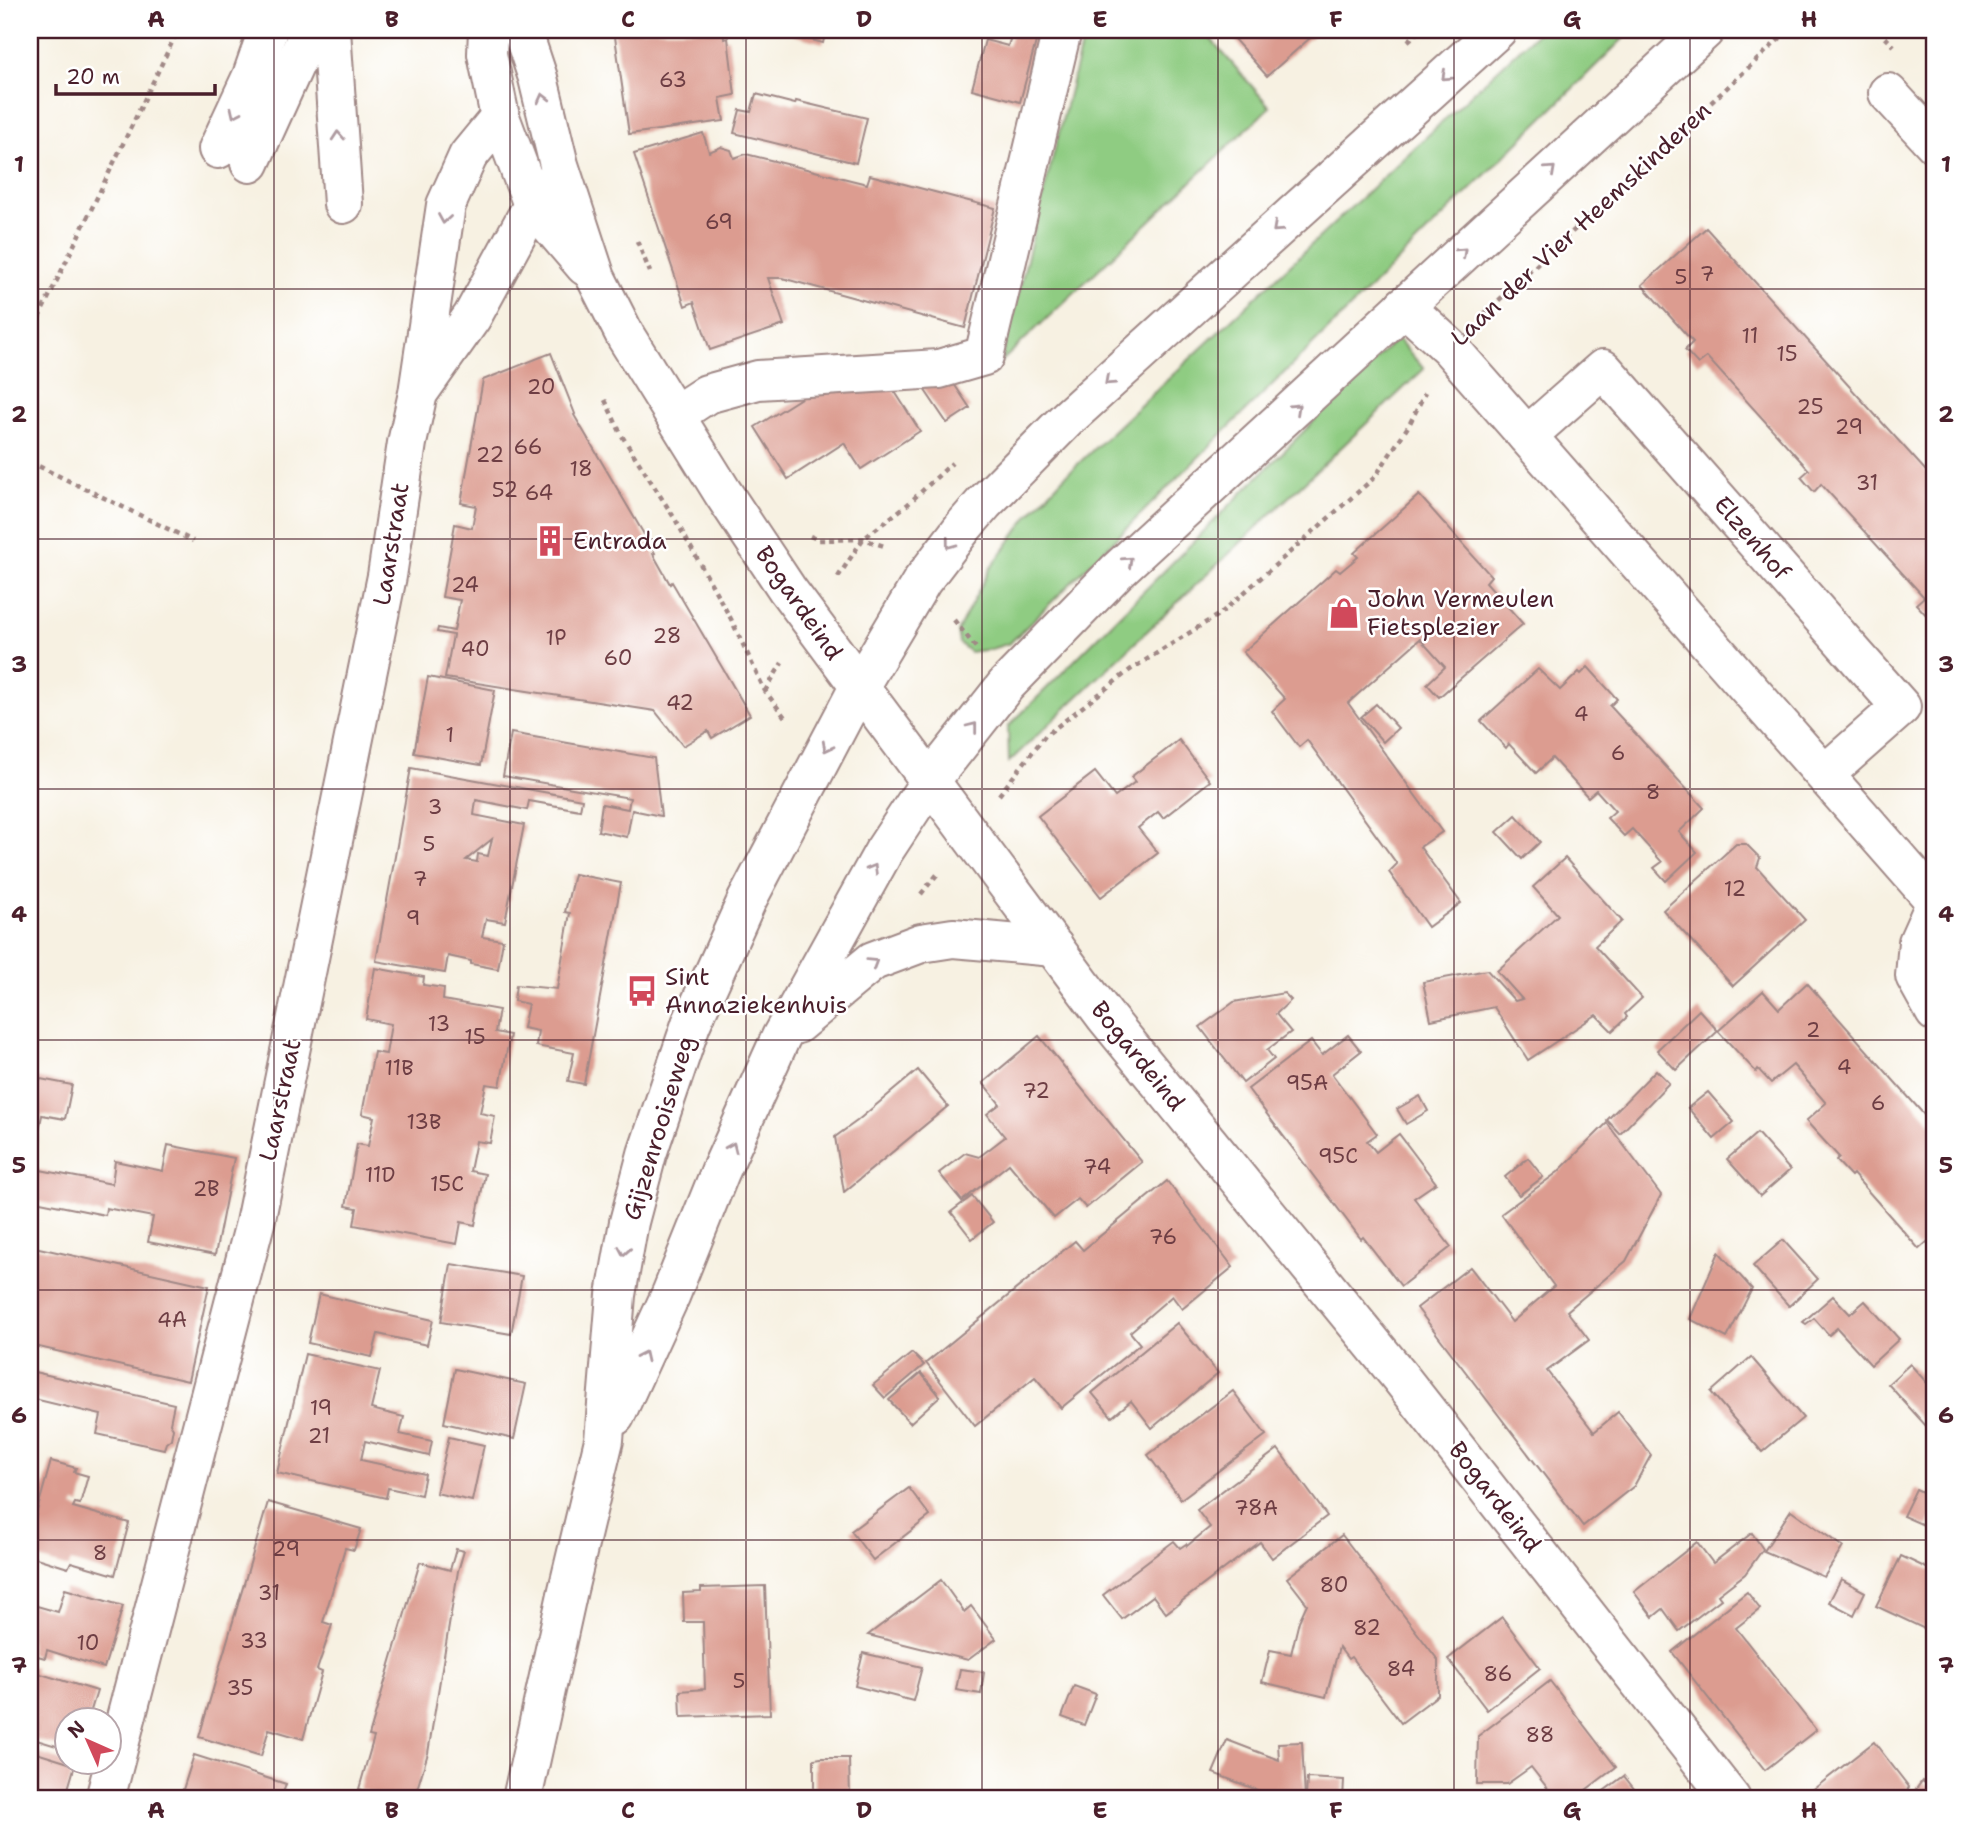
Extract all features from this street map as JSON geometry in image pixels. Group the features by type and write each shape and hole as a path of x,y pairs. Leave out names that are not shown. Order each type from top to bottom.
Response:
{"street":[{"path":"268,30 252,76 234,156 307,37 306,30"},
{"path":"331,30 343,204"},
{"name":"Bogardeind","path":"488,30 487,54 500,117 533,205 596,278"},
{"name":"Bogardeind","path":"522,30 538,78 559,165 596,278 626,337 723,493 787,589 1105,1016 1400,1377 1731,1799"},
{"path":"675,415 708,394 758,380 939,369 984,356 1062,30"},
{"path":"859,687 922,581 977,510 1068,418 1497,30"},
{"path":"930,781 1006,685 1117,571 1705,30"},
{"path":"1888,93 1935,144"},
{"name":"Laarstraat","path":"104,1799 255,1223 387,576 446,205 468,156 500,117"},
{"name":"Laarstraat","path":"418,393 472,317 533,205 559,165"},
{"path":"1404,306 1449,346 1935,902 1918,942 1915,976 1935,1012"},
{"name":"Elzenhof","path":"1527,436 1603,369 1900,707 1825,774"},
{"name":"Gijzenrooiseweg","path":"522,1799 604,1440 616,1295 629,1222 647,1154 691,1024 747,900 859,687"},
{"name":"Gijzenrooiseweg","path":"604,1440 671,1294 720,1172 781,1037 877,862 930,781"},
{"path":"781,1037 873,961 921,943 953,938 1054,947"}],"path":[{"path":"30,337 178,30"},
{"name":"Laan der Vier Heemskinderen","path":"918,897 1045,736 1130,670 1222,613 1375,477 1409,425 1449,346 1789,30"},
{"path":"601,392 622,436 675,519 731,619 765,691"},
{"path":"30,463 192,541"},
{"path":"863,539 892,548 1031,714 1045,736"}],"green space":[{"path":"1085,30 1203,30 1270,107 1001,362"},
{"path":"1540,30 1632,30 1010,643 970,652 959,643 957,632 990,569 1030,514 1063,478"},
{"path":"1397,338 1424,369 1009,762 1008,727"}],"building":[{"path":"614,30 723,30 724,39 728,38 735,95 720,98 724,121 629,134"},
{"path":"795,30 826,30 823,43 793,35"},
{"path":"1013,30 1039,30 1020,102 972,89 985,40 1008,46"},
{"path":"1226,30 1319,30 1267,76"},
{"path":"756,94 867,118 856,163 734,133 740,110 751,112"},
{"path":"703,133 709,152 721,147 731,150 734,158 746,154 867,184 870,175 995,208 965,328 782,278 768,278 784,325 710,350 694,302 685,306 634,154"},
{"path":"1706,228 1935,481 1935,613 1929,618 1916,604 1924,597 1821,484 1814,492 1801,477 1809,470 1707,357 1698,364 1685,350 1693,342 1642,285"},
{"name":"Entrada","path":"551,353 574,415 655,553 653,554 670,584 672,582 750,715 712,738 708,731 683,746 655,711 445,678 453,635 437,632 438,628 454,631 460,600 442,597 455,524 472,528 476,506 461,503 483,380"},
{"path":"952,381 970,408 947,423 920,383"},
{"path":"890,384 920,431 861,469 844,443 788,479 755,427 814,390"},
{"path":"1419,495 1491,576 1486,582 1523,624 1439,697 1427,684 1445,667 1420,639 1348,703 1442,832 1420,847 1461,903 1428,927 1389,872 1397,864 1307,740 1299,747 1272,711 1285,699 1243,652 1336,569 1340,572 1358,557 1354,553"},
{"path":"1588,667 1617,699 1610,706 1704,808 1679,832 1697,852 1666,881 1654,868 1662,862 1632,829 1624,836 1607,818 1615,811 1596,790 1588,797 1552,758 1536,773 1509,744 1506,748 1481,721 1538,669 1560,690"},
{"path":"428,677 495,690 481,765 414,753"},
{"path":"1376,704 1398,728 1383,742 1361,717"},
{"path":"511,733 654,758 661,816 632,810 627,837 598,831 602,804 628,809 630,798 503,776"},
{"path":"1179,740 1210,781 1163,818 1158,812 1138,828 1158,853 1101,897 1038,816 1095,772 1115,797 1135,782 1131,777"},
{"path":"411,768 582,799 580,810 529,801 527,810 476,800 474,815 524,825 505,922 486,919 482,937 503,940 498,969 448,956 445,973 376,961","holes":["492,839 488,856 478,854 477,862 466,860"]},
{"path":"1516,815 1540,842 1522,859 1497,832"},
{"path":"1736,844 1746,844 1760,858 1757,867 1805,920 1733,986 1663,910"},
{"path":"1565,858 1622,921 1595,946 1642,998 1625,1014 1627,1017 1612,1031 1596,1015 1528,1060 1494,1007 1431,1020 1423,982 1487,970 1515,1001 1522,999 1497,971 1558,915 1533,887"},
{"path":"574,874 621,883 584,1084 568,1081 574,1053 536,1046 538,1031 523,1028 528,1004 514,1001 516,985 557,989 570,913 565,912"},
{"path":"375,968 424,977 423,985 444,988 443,1000 499,1010 495,1032 510,1035 500,1086 486,1084 480,1113 495,1116 490,1143 476,1141 470,1171 485,1174 475,1225 461,1222 457,1244 354,1225 357,1208 346,1206 357,1144 368,1146 374,1117 362,1114 374,1052 386,1054 391,1024 366,1019"},
{"path":"1807,983 1935,1127 1935,1235 1919,1249 1853,1174 1851,1176 1836,1160 1839,1157 1806,1121 1826,1103 1793,1065 1771,1083 1758,1069 1756,1072 1718,1031 1763,991 1779,1009"},
{"path":"1284,993 1291,1000 1276,1014 1291,1032 1267,1050 1274,1059 1243,1083 1200,1027 1234,1002"},
{"path":"1699,1010 1718,1031 1676,1070 1657,1050"},
{"path":"1348,1035 1361,1051 1332,1074 1377,1134 1367,1141 1376,1152 1399,1134 1436,1183 1414,1198 1451,1247 1401,1286 1363,1237 1361,1239 1248,1089 1311,1041 1322,1055"},
{"path":"1039,1036 1142,1162 1086,1208 1078,1199 1054,1218 1009,1164 962,1201 939,1173 965,1153 979,1157 1005,1137 987,1114 1000,1104 983,1083"},
{"path":"918,1070 948,1106 844,1192 835,1137"},
{"path":"1656,1070 1669,1083 1620,1134 1607,1120"},
{"path":"30,1077 72,1085 65,1119 42,1115 33,1160 30,1160"},
{"path":"1708,1092 1734,1122 1714,1139 1688,1108"},
{"path":"1420,1096 1428,1111 1406,1124 1397,1109"},
{"path":"1607,1123 1661,1195 1626,1261 1567,1311 1589,1340 1547,1371 1594,1432 1618,1412 1651,1455 1634,1486 1583,1526 1417,1308 1470,1267 1512,1322 1554,1286 1501,1214 1558,1172"},
{"path":"1757,1133 1790,1170 1760,1196 1727,1159"},
{"path":"168,1145 234,1158 215,1255 148,1242 153,1217 106,1208 105,1215 30,1200 30,1168 112,1184 115,1161 163,1171"},
{"path":"1528,1158 1543,1177 1519,1195 1505,1177"},
{"path":"1167,1181 1233,1267 1182,1309 1172,1296 1130,1332 1140,1344 1061,1408 1035,1377 975,1426 926,1363 1075,1241 1083,1250"},
{"path":"972,1196 993,1222 972,1239 951,1212"},
{"path":"1783,1240 1818,1279 1789,1306 1753,1266"},
{"path":"30,1246 209,1286 188,1381 30,1345"},
{"path":"1719,1252 1752,1289 1727,1338 1690,1319"},
{"path":"451,1264 522,1276 511,1334 441,1322"},
{"path":"319,1294 433,1320 427,1345 378,1334 372,1357 308,1343"},
{"path":"1833,1296 1850,1314 1865,1301 1899,1339 1871,1365 1837,1328 1829,1335 1814,1318 1806,1324 1803,1322"},
{"path":"1177,1323 1218,1373 1152,1428 1131,1401 1112,1417 1092,1393"},
{"path":"912,1353 924,1365 885,1398 873,1385"},
{"path":"305,1354 380,1371 371,1409 404,1417 400,1434 432,1441 429,1456 365,1441 361,1460 425,1474 421,1495 388,1488 386,1498 277,1473"},
{"path":"1751,1357 1803,1418 1762,1452 1711,1392"},
{"path":"1910,1364 1935,1392 1935,1419 1926,1426 1888,1384"},
{"path":"455,1369 526,1384 514,1439 444,1423"},
{"path":"30,1371 174,1404 170,1423 173,1428 171,1439 164,1449 97,1434 101,1415 30,1398"},
{"path":"921,1373 940,1396 910,1423 889,1400"},
{"path":"1233,1391 1266,1435 1181,1499 1148,1455"},
{"path":"449,1437 484,1445 472,1501 436,1493"},
{"path":"1278,1449 1327,1516 1272,1558 1260,1542 1166,1613 1153,1596 1122,1619 1103,1595 1174,1541 1180,1548 1186,1544 1187,1546 1210,1527 1197,1510"},
{"path":"51,1461 76,1468 74,1472 88,1476 80,1504 75,1503 73,1507 129,1523 115,1575 71,1562 68,1568 30,1556 30,1528 32,1529"},
{"path":"909,1488 930,1516 873,1560 851,1531"},
{"path":"1916,1489 1935,1498 1935,1510 1928,1527 1903,1516"},
{"path":"268,1502 361,1529 354,1550 345,1548 323,1622 332,1625 317,1670 322,1672 303,1739 269,1729 261,1756 199,1737"},
{"path":"1791,1510 1843,1547 1824,1577 1764,1551"},
{"path":"1752,1533 1763,1549 1745,1574 1718,1595 1721,1599 1679,1631 1663,1609 1653,1617 1634,1592 1697,1542 1713,1563"},
{"path":"1342,1535 1438,1660 1438,1695 1401,1723 1351,1657 1348,1659 1339,1647 1326,1697 1262,1682 1270,1650 1291,1654 1299,1621 1307,1604 1287,1578"},
{"path":"456,1549 464,1551 458,1571 428,1753 414,1799 394,1799 359,1789 374,1737 369,1736 420,1562 450,1570"},
{"path":"1901,1556 1935,1572 1935,1623 1931,1632 1876,1606"},
{"path":"1841,1579 1865,1592 1854,1615 1829,1602"},
{"path":"941,1580 964,1612 971,1606 996,1639 968,1660 868,1635"},
{"path":"765,1586 770,1714 681,1717 680,1691 705,1689 703,1622 684,1622 683,1593 701,1592 701,1588"},
{"path":"65,1589 123,1606 104,1668 47,1650 45,1658 30,1654 30,1604 58,1612"},
{"path":"1747,1592 1760,1609 1736,1628 1816,1730 1765,1770 1672,1652"},
{"path":"1502,1617 1540,1668 1487,1710 1448,1659"},
{"path":"863,1653 922,1667 913,1701 855,1686"},
{"path":"30,1666 36,1668 34,1672 97,1691 92,1706 52,1706 52,1745 30,1738"},
{"path":"960,1669 984,1672 981,1694 956,1690"},
{"path":"1550,1681 1616,1767 1574,1799 1556,1799 1531,1767 1507,1784 1477,1784 1478,1736"},
{"path":"1074,1686 1096,1694 1084,1725 1062,1717"},
{"path":"1227,1740 1279,1760 1278,1743 1302,1742 1305,1799 1281,1799 1213,1773"},
{"path":"1874,1742 1909,1787 1907,1790 1912,1795 1922,1781 1935,1790 1932,1799 1801,1799"},
{"path":"30,1751 52,1758 52,1776 72,1776 65,1799 30,1799"},
{"path":"194,1755 286,1784 281,1799 180,1799"},
{"path":"849,1758 850,1799 814,1799 814,1759"},
{"path":"1624,1776 1642,1799 1593,1799"},
{"path":"1307,1778 1344,1780 1343,1799 1306,1799"}],"place":[{"name":"Entrada","path":"550,541"},
{"name":"John Vermeulen Fietsplezier","path":"1344,613"},
{"name":"Sint Annaziekenhuis","path":"642,991"}]}
